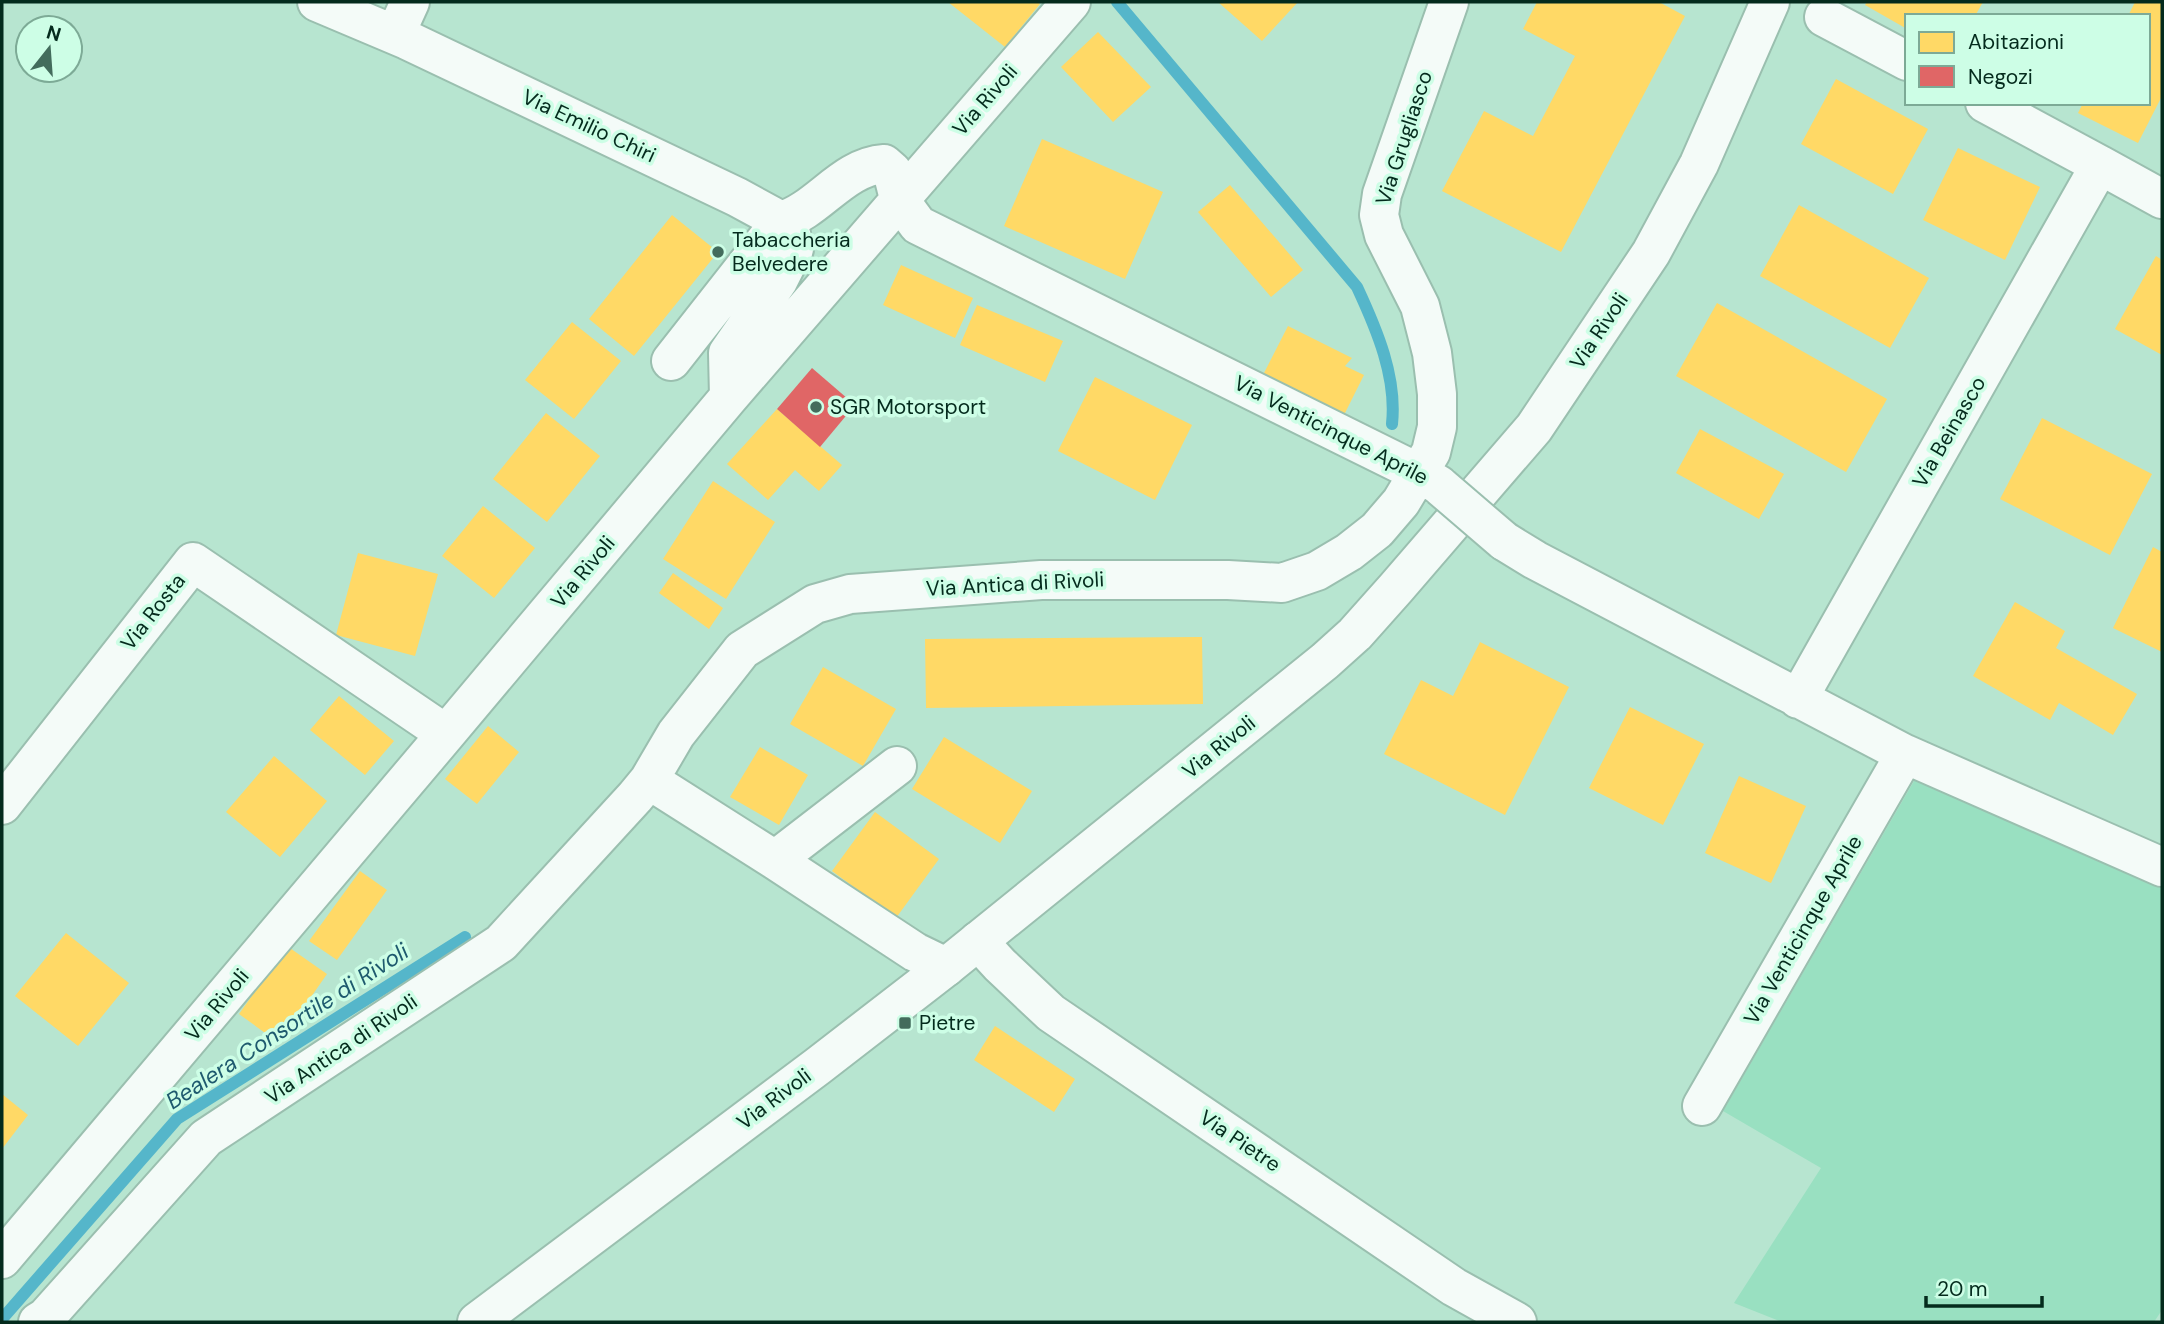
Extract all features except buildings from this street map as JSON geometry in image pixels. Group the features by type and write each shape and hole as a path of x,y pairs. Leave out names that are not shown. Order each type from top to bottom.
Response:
{"street":[{"name":"Via Emilio Chiri","path":"317,2 402,18 781,221"},
{"name":"Via Rivoli","path":"2,1259 729,397 1071,2"},
{"name":"Via Grugliasco","path":"1430,480 1430,452 1437,427 1437,394 1432,353 1420,306 1384,235 1379,215 1382,194 1448,2"},
{"name":"Via Rivoli","path":"477,1322 946,967 1355,634 1436,544 1534,428 1651,253 1699,164 1770,2"},
{"path":"1824,17 1905,60"},
{"path":"1989,105 2162,199"},
{"path":"670,361 781,221 804,212 843,180 872,165 884,164 892,171 899,199"},
{"name":"Via Beinasco","path":"1798,699 2100,165"},
{"name":"Via Venticinque Aprile","path":"899,199 918,225 1430,480 1504,541 1535,560 1905,754 2162,867"},
{"path":"729,397 728,353 778,281 794,248 791,234 781,221"},
{"name":"Via Antica di Rivoli","path":"38,1322 46,1317 206,1138 501,943 649,780 676,734 742,650 815,604 850,594 1041,580 1228,580 1282,583 1317,571 1359,544 1377,530 1401,502 1430,480"},
{"name":"Via Rosta","path":"2,804 193,562 446,734"},
{"name":"Via Venticinque Aprile","path":"1702,1106 1905,754"},
{"path":"775,860 897,766"},
{"path":"649,780 915,952 946,967"},
{"name":"Via Pietre","path":"978,941 1051,1013 1454,1287 1517,1322"}],"green space":[{"path":"1925,762 2162,867 2162,1310 2154,1322 1782,1322 1734,1303 1821,1168 1723,1111"}],"waterway":[{"path":"1117,2 1357,287 1384,354 1393,406 1392,424"},
{"name":"Bealera Consortile di Rivoli","path":"2,1319 177,1119 465,937"}],"place":[{"name":"Tabaccheria Belvedere","path":"718,252"},
{"name":"SGR Motorsport","path":"816,407"},
{"name":"Pietre","path":"905,1023"}]}
